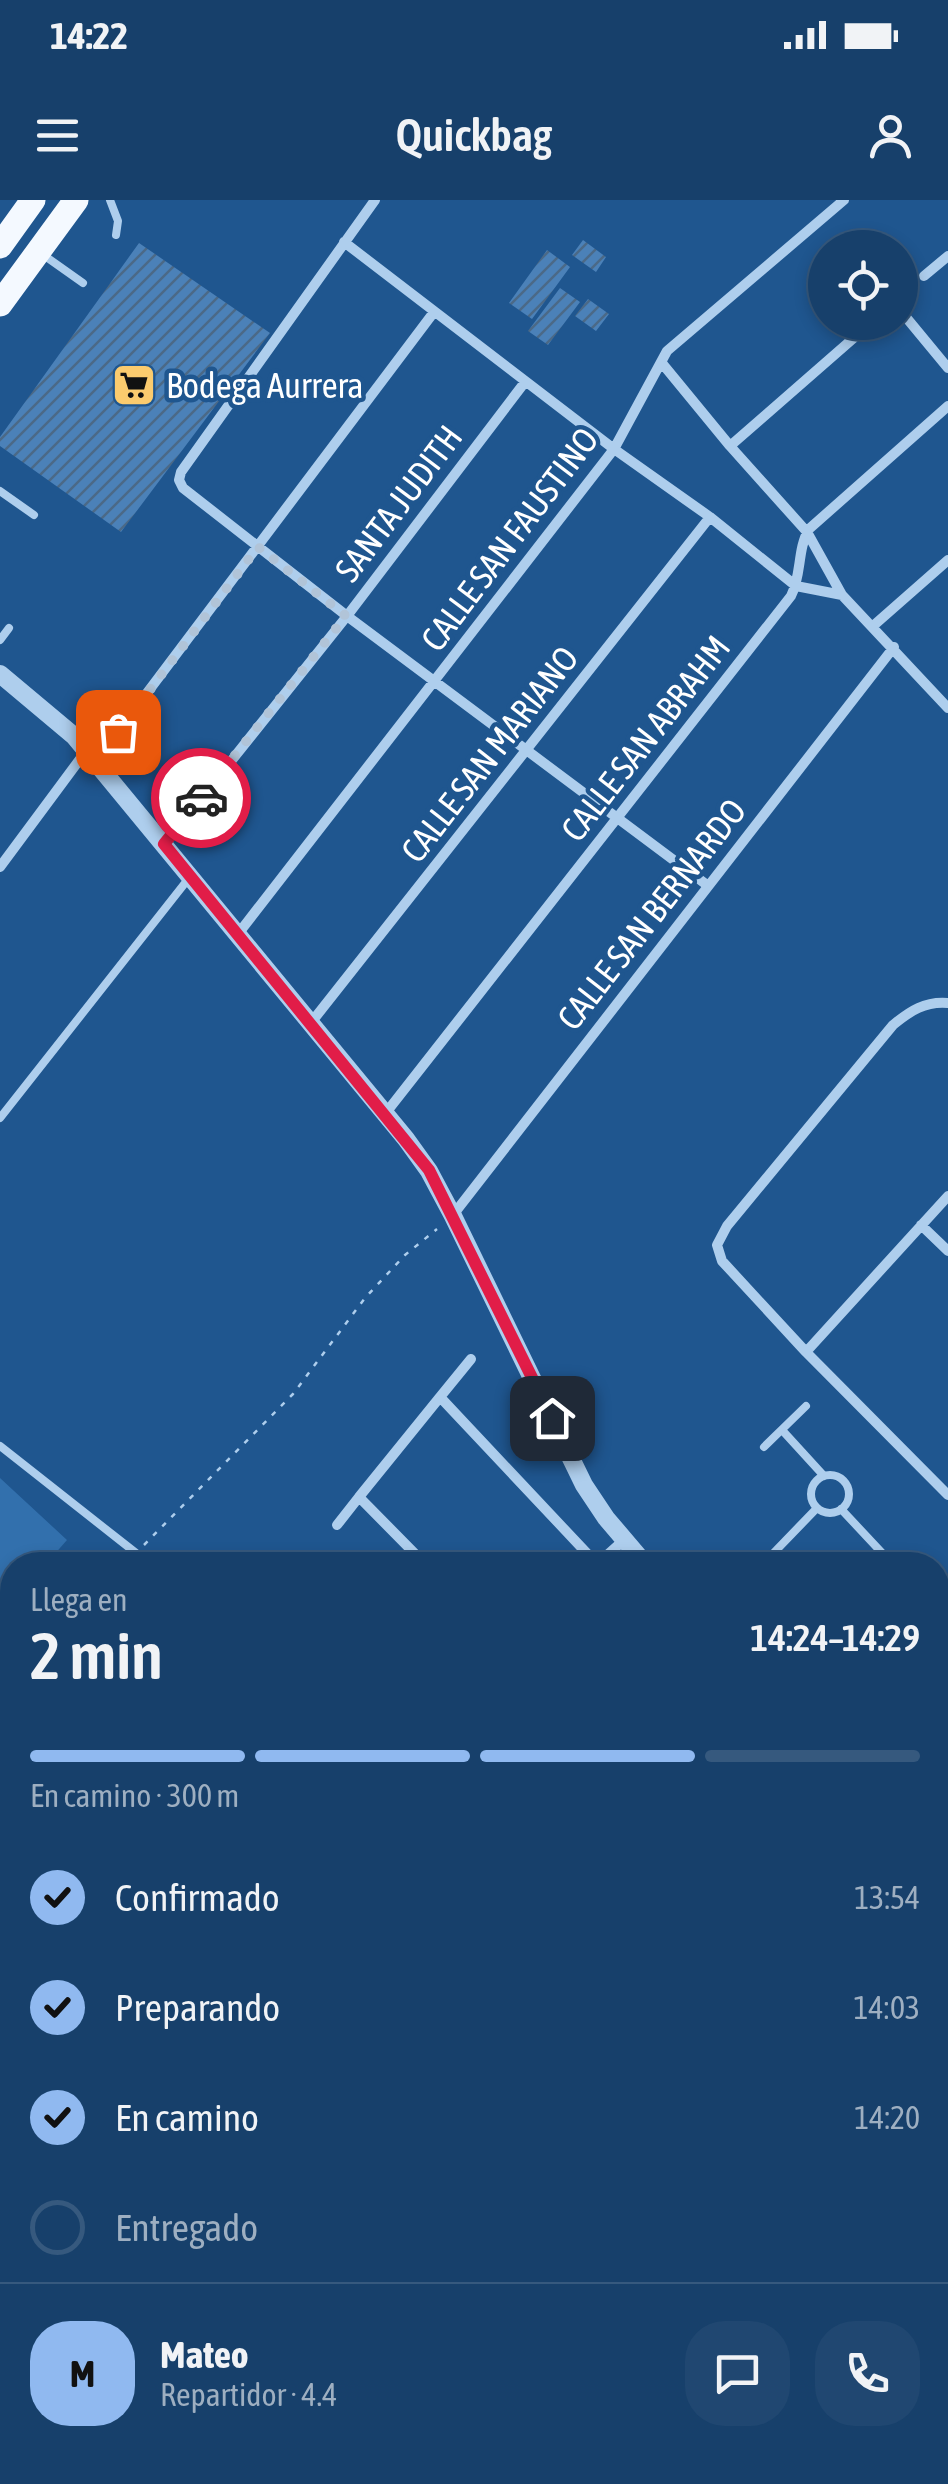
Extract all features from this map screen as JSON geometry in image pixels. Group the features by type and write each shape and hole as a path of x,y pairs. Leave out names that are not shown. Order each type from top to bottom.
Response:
{"main road":[{"path":"0,246 33,200"},
{"path":"0,304 76,200"}],"street":[{"path":"375,200 179,480 183,488 346,616 707,885"},
{"name":"CALLE SAN FAUSTINO","path":"238,934 614,449 667,352 844,200"},
{"path":"344,242 796,586 842,595"},
{"path":"924,276 948,256"},
{"path":"0,867 258,547 434,312"},
{"path":"918,332 948,368"},
{"path":"730,446 851,340"},
{"path":"661,362 807,532 842,595 948,708"},
{"name":"SANTA JUDITH","path":"164,844 346,616 525,382"},
{"path":"807,532 948,406"},
{"name":"CALLE SAN MARIANO","path":"310,1024 710,517"},
{"name":"CALLE SAN ABRAHM","path":"385,1114 796,586 807,532"},
{"path":"873,626 948,560"},
{"name":"CALLE SAN BERNARDO","path":"452,1216 894,648"},
{"path":"0,674 50,713 91,757 429,1170 584,1484 635,1552"},
{"path":"948,1003 934,1002 912,1010 893,1025 726,1226 717,1246 722,1261 806,1352 948,1495"},
{"path":"806,1352 948,1196"},
{"path":"921,1225 948,1251"},
{"path":"337,1525 471,1359"},
{"path":"440,1398 584,1552"},
{"path":"359,1498 413,1552"},
{"path":"611,1552 624,1540"}],"lane":[{"path":"110,200 118,221 116,235"},
{"path":"38,251 83,283"},
{"path":"0,491 34,515"},
{"path":"0,640 9,628"},
{"path":"0,1118 191,876"},
{"path":"764,1447 806,1406"},
{"path":"782,1430 824,1476 837,1477 847,1485 848,1498 842,1509 829,1513 817,1508"},
{"path":"0,1446 135,1552"},
{"path":"817,1508 812,1490 824,1476"},
{"path":"775,1552 817,1508"},
{"path":"842,1509 881,1552"}],"path":[{"path":"137,1552 293,1394 365,1298 406,1255 452,1216"}],"shaded area":[{"path":"0,1478 67,1540 56,1552 0,1552"}],"building":[{"path":"583,240 606,257 596,272 572,255"},
{"name":"Bodega Aurrera","path":"139,243 270,333 121,532 0,446 0,437"},
{"path":"547,250 570,267 532,319 509,303"},
{"path":"560,288 580,302 548,345 528,331"},
{"path":"588,299 609,314 596,331 575,316"}],"way so far":[{"path":"118,732 258,547 346,616 201,798"}],"place":[{"name":"Bodega Aurrera","path":"134,385"}],"route":[{"path":"201,798 164,844 429,1170 552,1418"}]}
